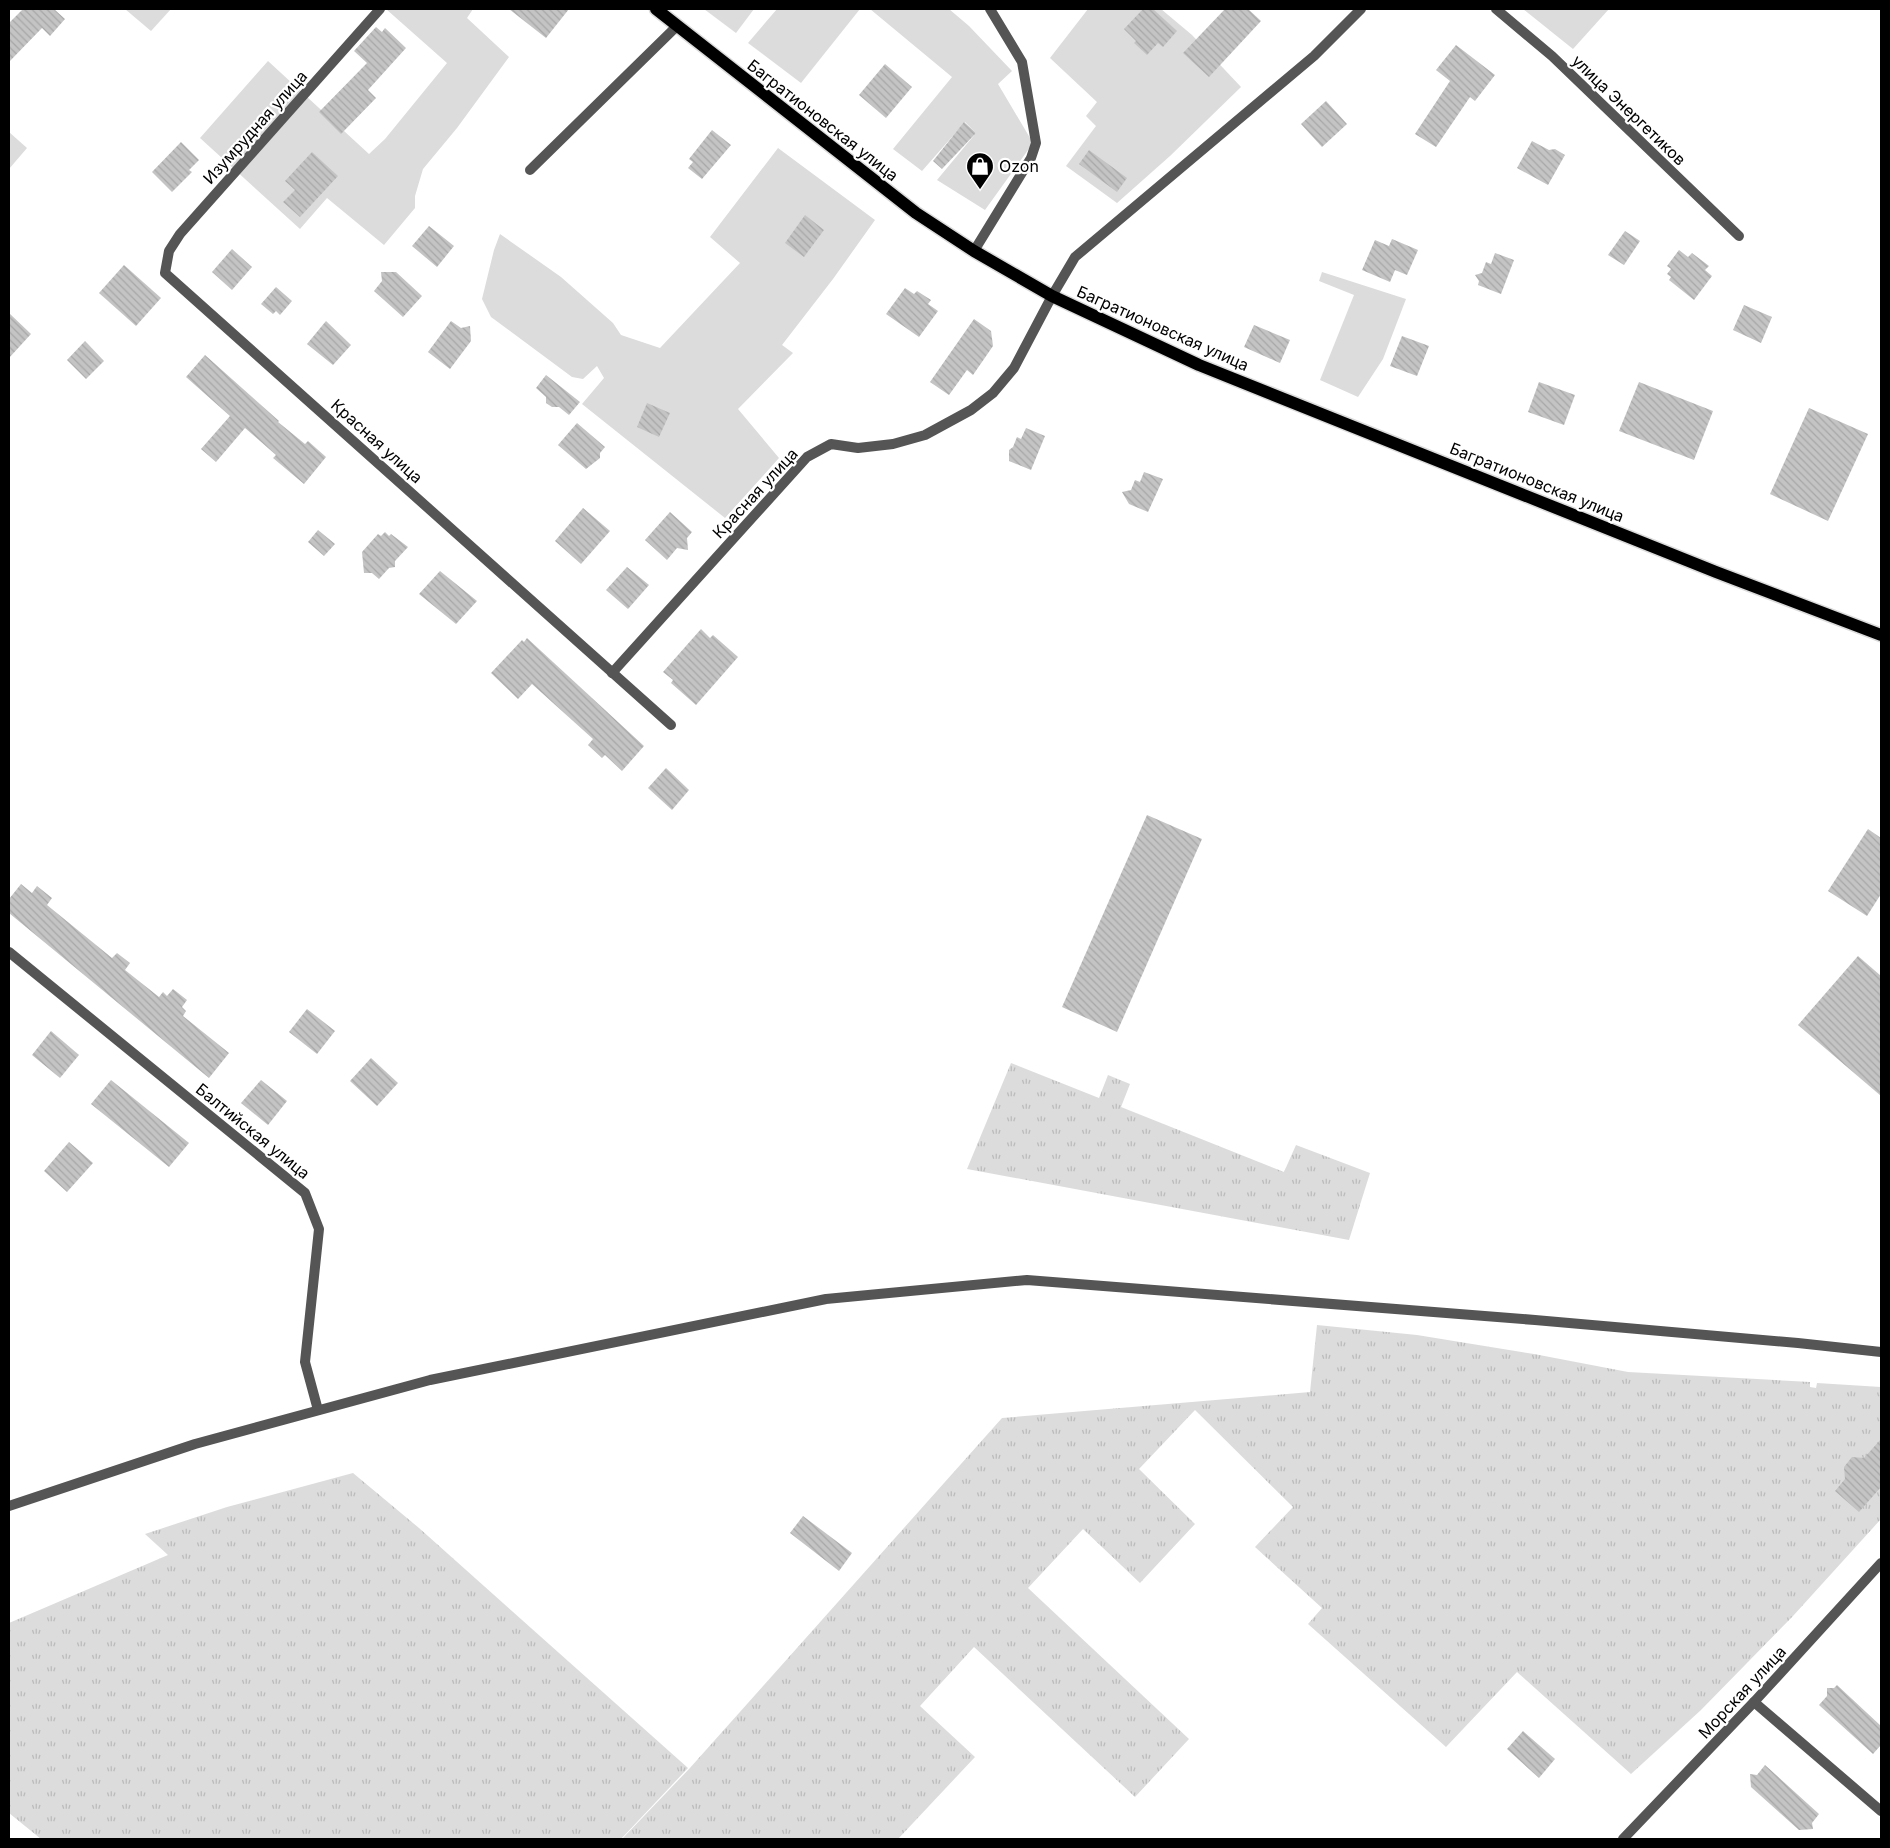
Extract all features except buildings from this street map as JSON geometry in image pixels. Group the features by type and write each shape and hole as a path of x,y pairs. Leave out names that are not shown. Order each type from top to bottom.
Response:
{"main road":[{"name":"Багратионовская улица","path":"656,9 916,213 974,251 1052,296 1199,365 1716,572 1881,635"}],"street":[{"name":"Изумрудная улица","path":"165,273 169,251 180,234 380,9"},
{"path":"974,251 1031,158 1036,143 1022,62 990,9"},
{"name":"Красная улица","path":"612,673 807,457 831,444 858,448 893,444 925,436 971,410 993,393 1014,368 1075,257 1314,56 1361,9"},
{"name":"улица Энергетиков","path":"1496,9 1552,56 1739,236"},
{"path":"530,170 677,26"},
{"name":"Красная улица","path":"165,273 671,725"},
{"name":"Балтийская улица","path":"9,952 306,1193 319,1229 305,1362 318,1410"},
{"path":"9,1506 195,1444 430,1380 826,1299 1027,1280 1798,1342 1881,1352"},
{"name":"Морская улица","path":"1623,1839 1754,1702 1881,1563"},
{"path":"1754,1702 1881,1811"}],"green space":[{"path":"125,9 171,9 151,31"},
{"path":"386,9 473,9 467,18 509,57 457,128 423,169 415,196 415,208 384,245 327,198 300,229 200,138 268,61 369,154 385,139 447,63"},
{"path":"704,9 754,9 736,33"},
{"path":"777,9 860,9 801,83 748,43"},
{"path":"870,9 949,9 969,26 1012,71 998,84 1033,143 985,210 937,180 976,133 965,122 922,171 893,149 952,77"},
{"path":"1088,9 1161,9 1192,35 1241,87 1170,156 1117,203 1066,166 1096,126 1086,116 1097,102 1050,58"},
{"path":"1523,9 1609,9 1573,49"},
{"path":"9,132 27,148 9,169"},
{"path":"778,148 875,220 833,279 782,345 793,353 738,409 779,458 725,518 582,404 604,378 597,366 583,379 572,377 491,317 482,299 494,250 500,234 561,277 613,323 621,335 660,348 740,263 710,237"},
{"path":"1322,272 1406,299 1383,359 1358,397 1320,380 1354,295 1319,281"},
{"path":"1011,1063 1099,1098 1108,1075 1130,1084 1121,1107 1284,1172 1296,1145 1370,1173 1349,1240 967,1169"},
{"path":"1317,1325 1417,1335 1628,1372 1810,1382 1810,1387 1816,1388 1817,1383 1881,1387 1881,1519 1793,1616 1701,1710 1631,1774 1517,1672 1446,1747 1308,1624 1322,1608 1255,1547 1293,1507 1195,1410 1139,1469 1195,1524 1140,1583 1083,1529 1028,1588 1189,1739 1135,1797 974,1647 920,1706 975,1757 898,1839 622,1839 689,1769 1002,1418 1310,1392"},
{"path":"353,1473 419,1528 688,1768 621,1839 41,1839 9,1813 9,1623 168,1555 145,1534 227,1507"}],"place":[{"name":"Ozon","path":"980,190"}]}
